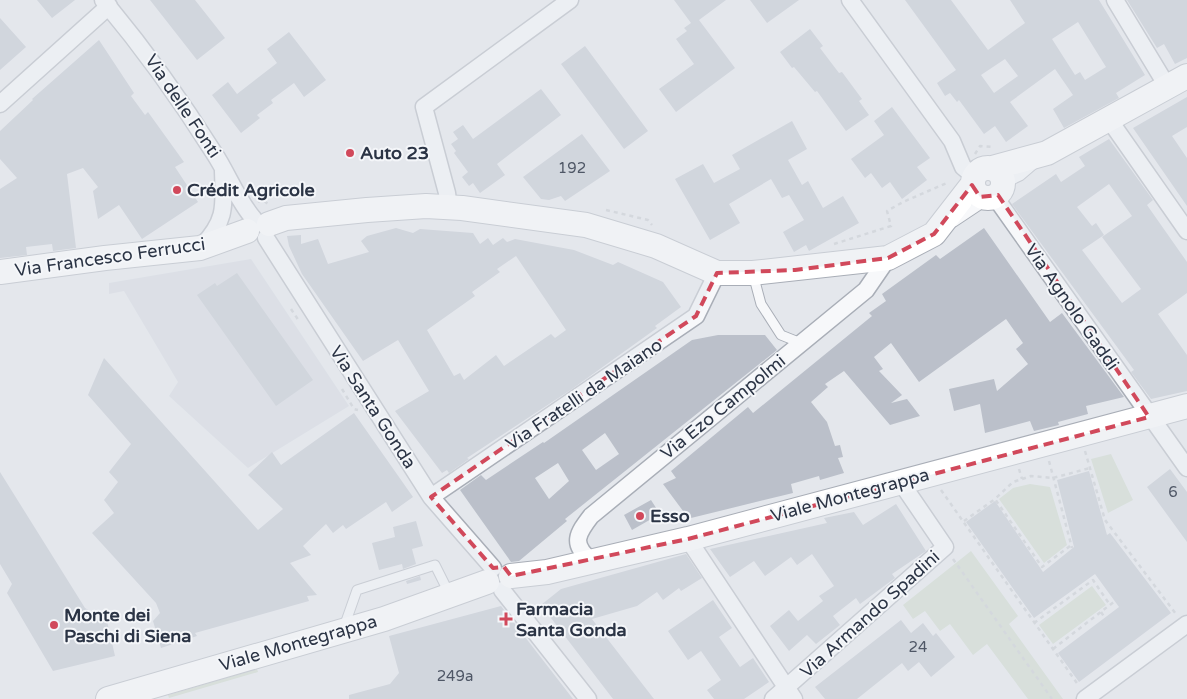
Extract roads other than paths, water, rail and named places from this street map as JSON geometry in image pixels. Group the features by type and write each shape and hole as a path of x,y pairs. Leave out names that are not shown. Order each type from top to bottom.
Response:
{"street":[{"path":"449,208 424,107 570,0"},
{"name":"Via Agnolo Gaddi","path":"850,0 952,141 983,175 1000,204 1149,417 1187,468"},
{"path":"983,175 1047,154 1108,118 1177,81 1115,0"},
{"path":"0,104 106,3"},
{"name":"Via delle Fonti","path":"106,3 162,73 223,166 245,209 259,228"},
{"path":"1108,118 1187,231"},
{"path":"200,248 214,234 223,215 223,166"},
{"name":"Via Francesco Ferrucci","path":"0,272 200,248 286,218 424,206 586,225 656,246 717,273 753,273 888,258 934,234 983,175"},
{"name":"Via Santa Gonda","path":"259,228 431,497 498,579 588,699"},
{"name":"Via Ezo Campolmi","path":"591,560 584,554 578,544 578,532 591,516 866,290 888,258"},
{"name":"Via Fratelli da Maiano","path":"431,497 696,316 717,273"},
{"name":"Viale Montegrappa","path":"108,699 343,631 498,579 546,572 688,538 1187,406"},
{"name":"Via Armando Spadini","path":"784,696 945,547 900,481"},
{"path":"688,538 784,696"},
{"path":"1086,698 1186,624"}],"lane":[{"path":"753,273 761,304 781,335 801,344"},
{"path":"343,631 357,590 435,565 450,595"}],"place":[{"name":"Auto 23","path":"350,153"},
{"name":"Crédit Agricole","path":"177,190"},
{"name":"Esso","path":"640,516"},
{"name":"Farmacia Santa Gonda","path":"506,619"},
{"name":"Monte dei Paschi di Siena","path":"54,625"}]}
